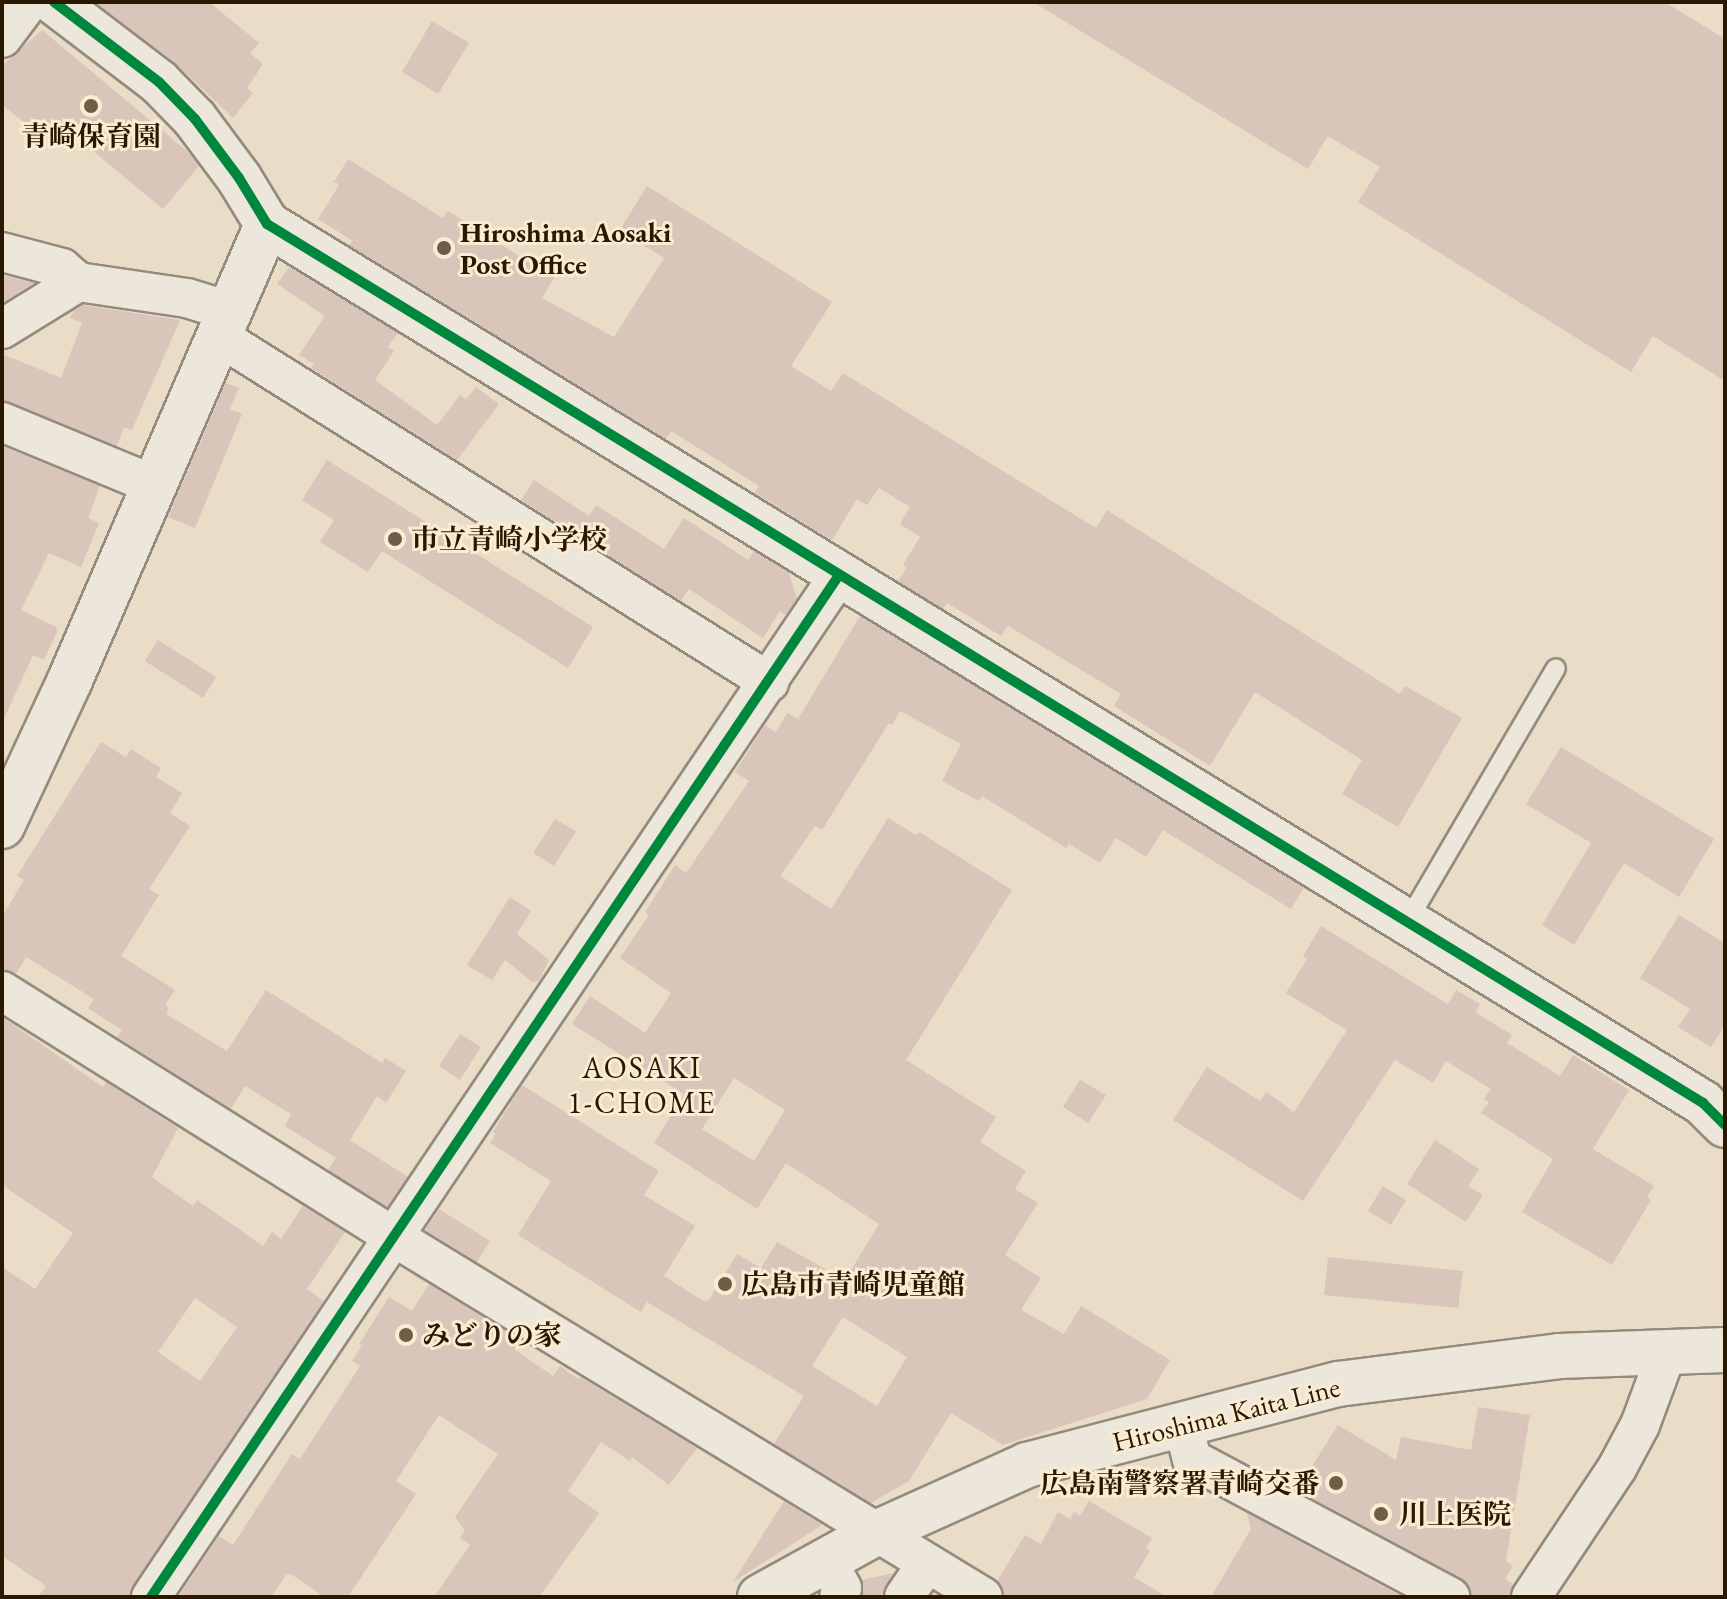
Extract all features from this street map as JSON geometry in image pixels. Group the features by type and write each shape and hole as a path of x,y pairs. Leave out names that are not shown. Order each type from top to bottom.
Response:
{"street":[{"path":"2,38 29,2"},
{"path":"54,2 159,82 195,119 239,178 267,224 1703,1103 1725,1125"},
{"path":"2,826 70,680 267,224"},
{"path":"2,252 62,268 78,282 187,298 769,682"},
{"path":"2,329 78,282"},
{"path":"2,422 154,485"},
{"path":"151,1597 839,575"},
{"path":"2,991 394,1237 983,1597"},
{"name":"Hiroshima Kaita Line","path":"760,1597 833,1578 876,1533 1027,1465 1338,1384 1559,1356 1725,1350"},
{"path":"1531,1597 1617,1468 1640,1425 1667,1352"},
{"path":"1183,1424 1192,1459 1450,1597"},
{"path":"904,1597 927,1563"}],"lane":[{"path":"1407,922 1556,668"}],"building":[{"path":"95,2 209,2 259,43 250,53 263,64 247,88 253,93 233,118 174,62"},
{"path":"1033,2 1665,2 1725,39 1725,381 1653,336 1631,372 1358,202 1380,167 1328,136 1308,169"},
{"path":"432,21 469,43 438,94 402,72"},
{"path":"42,30 189,153 199,166 163,209 58,122 45,138 2,105 2,66"},
{"path":"348,159 443,218 448,211 554,278 542,298 614,337 664,258 620,230 647,186 832,302 791,366 831,391 843,373 1096,528 1107,510 1400,694 1405,686 1462,718 1398,827 1342,794 1362,760 1255,692 1210,766 1114,706 1121,694 1008,626 1001,636 947,603 943,609 898,581 907,567 903,565 920,537 900,524 910,507 879,488 867,505 857,499 832,540 755,493 759,486 671,431 666,439 349,245 353,241 318,219 339,185 334,182"},
{"path":"289,267 398,333 388,347 394,351 375,380 437,425 460,395 466,399 476,387 499,404 457,460 311,368 314,364 299,355 325,316 277,284"},
{"path":"2,275 34,283 2,303"},
{"path":"83,305 180,320 132,430 124,427 117,446 2,400 2,354 61,378 82,323 70,318"},
{"path":"226,383 239,388 230,409 242,414 195,528 168,517"},
{"path":"2,446 100,486 88,518 99,523 81,567 49,553 21,610 56,627 57,632 44,660 33,655 2,723"},
{"name":"市立青崎小学校","path":"327,460 593,627 568,668 382,551 368,572 320,542 334,520 302,500"},
{"path":"534,480 589,516 596,505 664,549 684,518 748,560 754,551 789,573 797,599 785,615 780,611 763,638 689,589 681,601 521,500"},
{"path":"860,616 1304,888 1291,909 1163,830 1146,857 1116,838 1100,863 1069,844 1066,848 982,796 979,801 942,781 961,744 900,711 892,725 889,723 822,830 815,826 780,876 831,909 888,818 916,835 919,832 1012,890 906,1060 996,1117 980,1142 1026,1171 1015,1189 1038,1203 1005,1255 1041,1278 1021,1310 1064,1334 1081,1306 1170,1360 1147,1399 1003,1445 951,1413 909,1481 871,1503 774,1444 804,1396 647,1302 641,1312 518,1235 551,1181 490,1143 496,1134 493,1132 522,1085 659,1171 644,1195 695,1226 664,1276 702,1300 708,1301 737,1254 761,1268 777,1242 845,1280 879,1224 786,1163 757,1209 654,1143 684,1094 572,1024 590,996 645,1033 671,993 620,958 649,915 645,912 675,865 686,873 749,781 735,772 765,725 776,732 787,713 798,719","holes":["734,1078 785,1110 754,1161 702,1129","843,1317 907,1357 877,1406 812,1366"]},
{"path":"158,640 216,677 203,698 145,661"},
{"path":"101,742 126,757 131,749 161,768 156,777 182,793 170,813 190,826 149,889 159,895 121,956 175,990 165,1005 169,1008 166,1014 227,1051 266,990 382,1063 385,1058 406,1071 386,1103 377,1096 350,1140 408,1177 387,1207 328,1170 336,1158 285,1126 291,1114 245,1086 231,1109 117,1037 122,1030 88,1008 94,999 26,957 16,974 2,969 2,917 24,880 17,876"},
{"path":"1561,747 1714,839 1679,897 1624,863 1574,945 1542,925 1591,843 1526,804"},
{"path":"555,819 576,831 554,866 533,853"},
{"path":"510,897 531,911 517,934 549,960 539,981 532,982 505,960 492,980 467,965"},
{"path":"1679,915 1725,943 1725,1025 1711,1047 1678,1027 1690,1009 1640,978"},
{"path":"1321,926 1448,1004 1456,990 1480,1004 1475,1012 1512,1035 1507,1043 1560,1076 1573,1055 1629,1090 1593,1149 1654,1186 1647,1197 1651,1200 1612,1265 1522,1212 1553,1159 1481,1113 1489,1102 1484,1099 1491,1089 1446,1061 1433,1083 1395,1060 1303,1201 1173,1120 1207,1067 1260,1101 1266,1092 1294,1112 1347,1030 1286,993 1307,959 1303,956"},
{"path":"2,1017 103,1087 106,1082 178,1128 152,1177 193,1206 197,1200 263,1246 272,1232 281,1239 303,1206 345,1232 307,1289 324,1301 133,1585 129,1597 38,1597 46,1586 2,1556 2,1267 35,1289 73,1233 2,1185","holes":["195,1298 237,1327 200,1381 158,1352"]},
{"path":"460,1034 481,1047 460,1080 439,1066"},
{"path":"1080,1080 1106,1095 1088,1123 1063,1107"},
{"path":"1435,1140 1479,1169 1468,1186 1483,1195 1466,1222 1407,1184"},
{"path":"1383,1186 1406,1200 1391,1225 1368,1211"},
{"path":"439,1209 490,1241 477,1262 425,1230"},
{"path":"1328,1257 1463,1271 1458,1308 1324,1295"},
{"path":"429,1284 520,1340 514,1349 553,1376 560,1366 697,1448 669,1485 632,1457 630,1461 601,1442 568,1491 599,1513 539,1597 434,1597 470,1545 460,1538 465,1530 455,1517 498,1454 439,1415 396,1481 416,1494 348,1597 324,1597 291,1574 286,1575 271,1597 178,1597 219,1536 233,1545 292,1454 300,1459 360,1366 352,1361 362,1346 359,1344 389,1297 412,1311"},
{"path":"1478,1407 1530,1415 1506,1561 1513,1566 1505,1579 1513,1584 1509,1597 1472,1597 1469,1586 1460,1578 1297,1490 1338,1425 1396,1460 1401,1437 1471,1450"},
{"path":"784,1501 822,1525 733,1582"},
{"path":"1089,1501 1152,1538 1146,1548 1150,1551 1134,1577 1167,1597 1005,1597 997,1581 1025,1535 1041,1544 1058,1512 1070,1519 1074,1512 1080,1516"},
{"path":"1247,1513 1399,1595 1211,1597 1251,1529"},
{"path":"893,1573 882,1597 862,1597 862,1580"}],"cycle path":[{"path":"54,2 159,82 195,119 239,178 267,224 1703,1103 1725,1125"},
{"path":"151,1597 839,575"}],"place":[{"name":"青崎保育園","path":"91,106"},
{"name":"Hiroshima Aosaki Post Office","path":"444,248"},
{"name":"市立青崎小学校","path":"395,539"},
{"name":"広島市青崎児童館","path":"725,1284"},
{"name":"みどりの家","path":"406,1335"},
{"name":"広島南警察署青崎交番","path":"1336,1483"},
{"name":"川上医院","path":"1381,1514"}],"district":[{"name":"AOSAKI 1-CHOME","path":"642,1085"}]}
